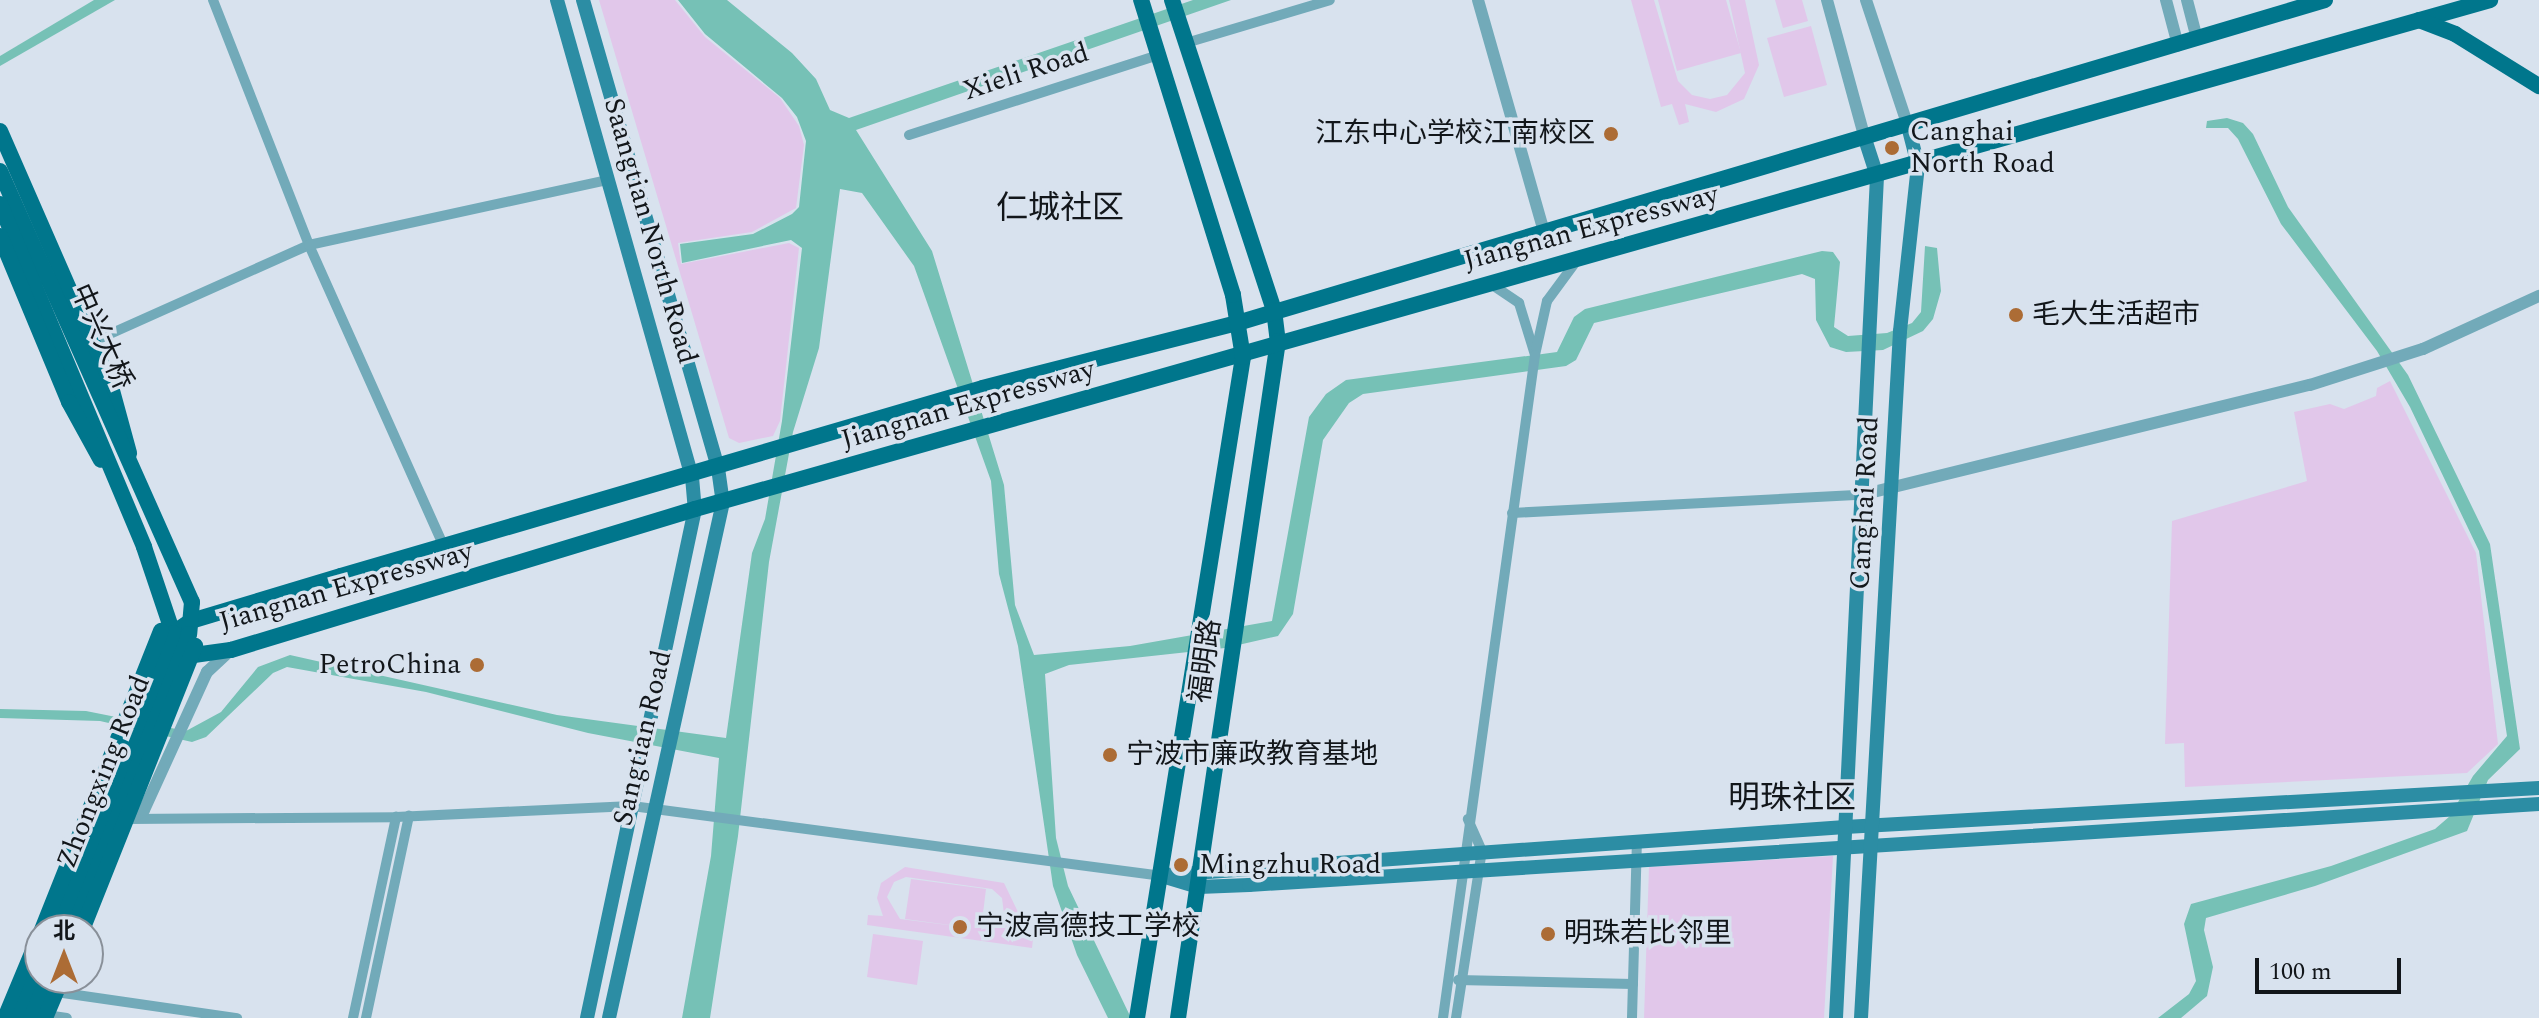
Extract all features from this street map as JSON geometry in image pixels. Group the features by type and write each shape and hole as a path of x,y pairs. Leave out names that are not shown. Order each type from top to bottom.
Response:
{"main road":[{"name":"Saangtian North Road","path":"557,0 692,477"},
{"name":"Saangtian North Road","path":"583,0 718,468"},
{"name":"福明路","path":"1137,1018 1243,357 1241,322 1141,0"},
{"name":"福明路","path":"1172,0 1274,310 1278,341 1178,1018"},
{"name":"Jiangnan Expressway","path":"180,640 444,547 692,477 953,396 1241,322 2325,0"},
{"name":"Jiangnan Expressway","path":"180,640 231,650 695,509 995,423 1243,357 1278,341 1918,165 2490,0"},
{"path":"2419,20 2455,34 2539,86"},
{"name":"Canghai Road","path":"1861,1018 1900,331 1918,165 1908,126"},
{"path":"0,131 92,342 127,431 123,474 162,603 180,640"},
{"name":"Canghai Road","path":"1836,1018 1877,176 1865,139"},
{"path":"0,171 12,230"},
{"path":"0,204 88,443 123,474 187,584 180,640 148,738 128,819 89,914"},
{"name":"中兴大桥","path":"12,230 123,474"},
{"name":"Sangtian Road","path":"609,1018 723,502 718,468"},
{"name":"Sangtian Road","path":"587,1018 695,509 692,477"},
{"name":"Zhongxing Road","path":"75,914 148,738 180,640"},
{"path":"51,914 148,738"},
{"name":"Zhongxing Road","path":"64,914 148,738"},
{"path":"1201,878 1482,851 1872,825 2539,788"},
{"path":"1162,876 1201,878 1462,872 2539,804"},
{"path":"5,1018 24,973"},
{"path":"19,1018 29,994"},
{"path":"41,1017 51,994"}],"street":[{"path":"213,0 309,245 444,547"},
{"path":"1186,43 1330,0"},
{"path":"1478,0 1544,232"},
{"name":"Canghai Road","path":"1827,0 1865,139"},
{"name":"Canghai Road","path":"1866,0 1908,126"},
{"path":"2166,0 2178,45"},
{"path":"2187,0 2197,39"},
{"name":"Xieli Road","path":"909,135 1158,55"},
{"path":"92,342 309,245 608,180"},
{"path":"1443,1018 1467,817 1535,355 1547,301 1579,258"},
{"path":"1490,283 1519,303 1535,355"},
{"path":"1512,513 1861,495 2310,385 2402,356 2539,296"},
{"path":"155,719 231,650"},
{"path":"128,819 396,817 654,807 1162,876"},
{"path":"366,1018 409,816"},
{"path":"353,1018 396,817"},
{"path":"1456,1018 1482,851 1467,817"},
{"path":"1632,1018 1637,842"},
{"path":"1448,980 1633,984"},
{"path":"104,992 237,1018"},
{"path":"41,1017 67,1018"}],"shaded area":[{"path":"94,0 115,0 0,66 0,56"},
{"path":"599,0 675,0 705,37 780,98 799,126 804,145 796,208 752,232 678,243 681,264 789,243 799,248 780,421 773,436 739,443 729,438"},
{"path":"678,0 727,0 792,53 816,79 830,110 849,118 1193,0 1231,0 856,130 932,251 1004,485 1015,605 1034,655 1130,646 1272,621 1309,417 1326,394 1346,380 1557,352 1574,317 1585,309 1822,251 1833,252 1840,262 1834,327 1848,336 1887,333 1912,323 1921,312 1925,246 1937,248 1941,291 1933,319 1923,331 1883,350 1846,352 1830,347 1816,320 1815,279 1802,274 1594,323 1576,360 1566,366 1363,394 1349,403 1323,440 1293,614 1278,636 1225,648 1069,665 1045,674 1056,838 1068,886 1131,1018 1108,1018 1077,955 1053,886 1018,646 999,574 991,481 914,266 862,193 840,189 819,348 793,432 769,562 738,836 710,1018 682,1018 711,856 719,758 588,733 426,692 287,667 273,673 206,737 192,742 100,721 0,718 0,709 86,711 186,731 221,712 258,667 290,655 557,715 726,738 752,553 765,519 782,421 802,248 791,240 682,263 680,244 753,234 792,214 799,207 806,141 797,117 782,98 705,34"},
{"path":"1631,0 1654,0 1678,81 1692,95 1710,99 1727,95 1745,73 1729,0 1745,0 1759,65 1744,99 1716,112 1685,104 1689,122 1679,125 1672,104 1661,107"},
{"path":"1658,0 1726,0 1741,53 1677,71"},
{"path":"1775,0 1802,0 1808,21 1783,28"},
{"path":"1811,26 1827,85 1784,97 1767,38"},
{"path":"2227,118 2243,123 2253,134 2288,207 2408,375 2490,544 2520,749 2488,780 2467,831 2315,886 2206,918 2204,930 2213,967 2207,996 2181,1018 2158,1018 2189,994 2196,981 2184,924 2191,904 2331,866 2435,829 2450,816 2473,776 2507,736 2479,551 2410,407 2377,351 2281,224 2238,139 2228,128 2206,128 2207,121"},
{"path":"2390,381 2476,553 2498,744 2467,773 2185,787 2184,743 2165,744 2172,521 2307,481 2294,412 2330,404 2344,409 2376,396 2377,388"},
{"path":"1833,856 1824,1018 1644,1018 1649,867"},
{"path":"905,867 1004,883 1018,912 1002,935 1033,939 1032,948 867,925 868,915 883,916 877,898 881,883","holes":["906,877 992,889 1002,898 1004,914 996,925 981,930 986,889 911,879 905,919 972,928 900,919 887,897 894,882"]},
{"path":"873,934 923,941 917,985 867,977"}],"place":[{"name":"江东中心学校江南校区","path":"1611,134"},
{"name":"Canghai North Road","path":"1892,148"},
{"name":"毛大生活超市","path":"2016,315"},
{"name":"PetroChina","path":"477,665"},
{"name":"宁波市廉政教育基地","path":"1110,755"},
{"name":"Mingzhu Road","path":"1181,865"},
{"name":"宁波高德技工学校","path":"960,927"},
{"name":"明珠若比邻里","path":"1548,934"}],"district":[{"name":"仁城社区","path":"1060,209"},
{"name":"明珠社区","path":"1792,799"}]}
